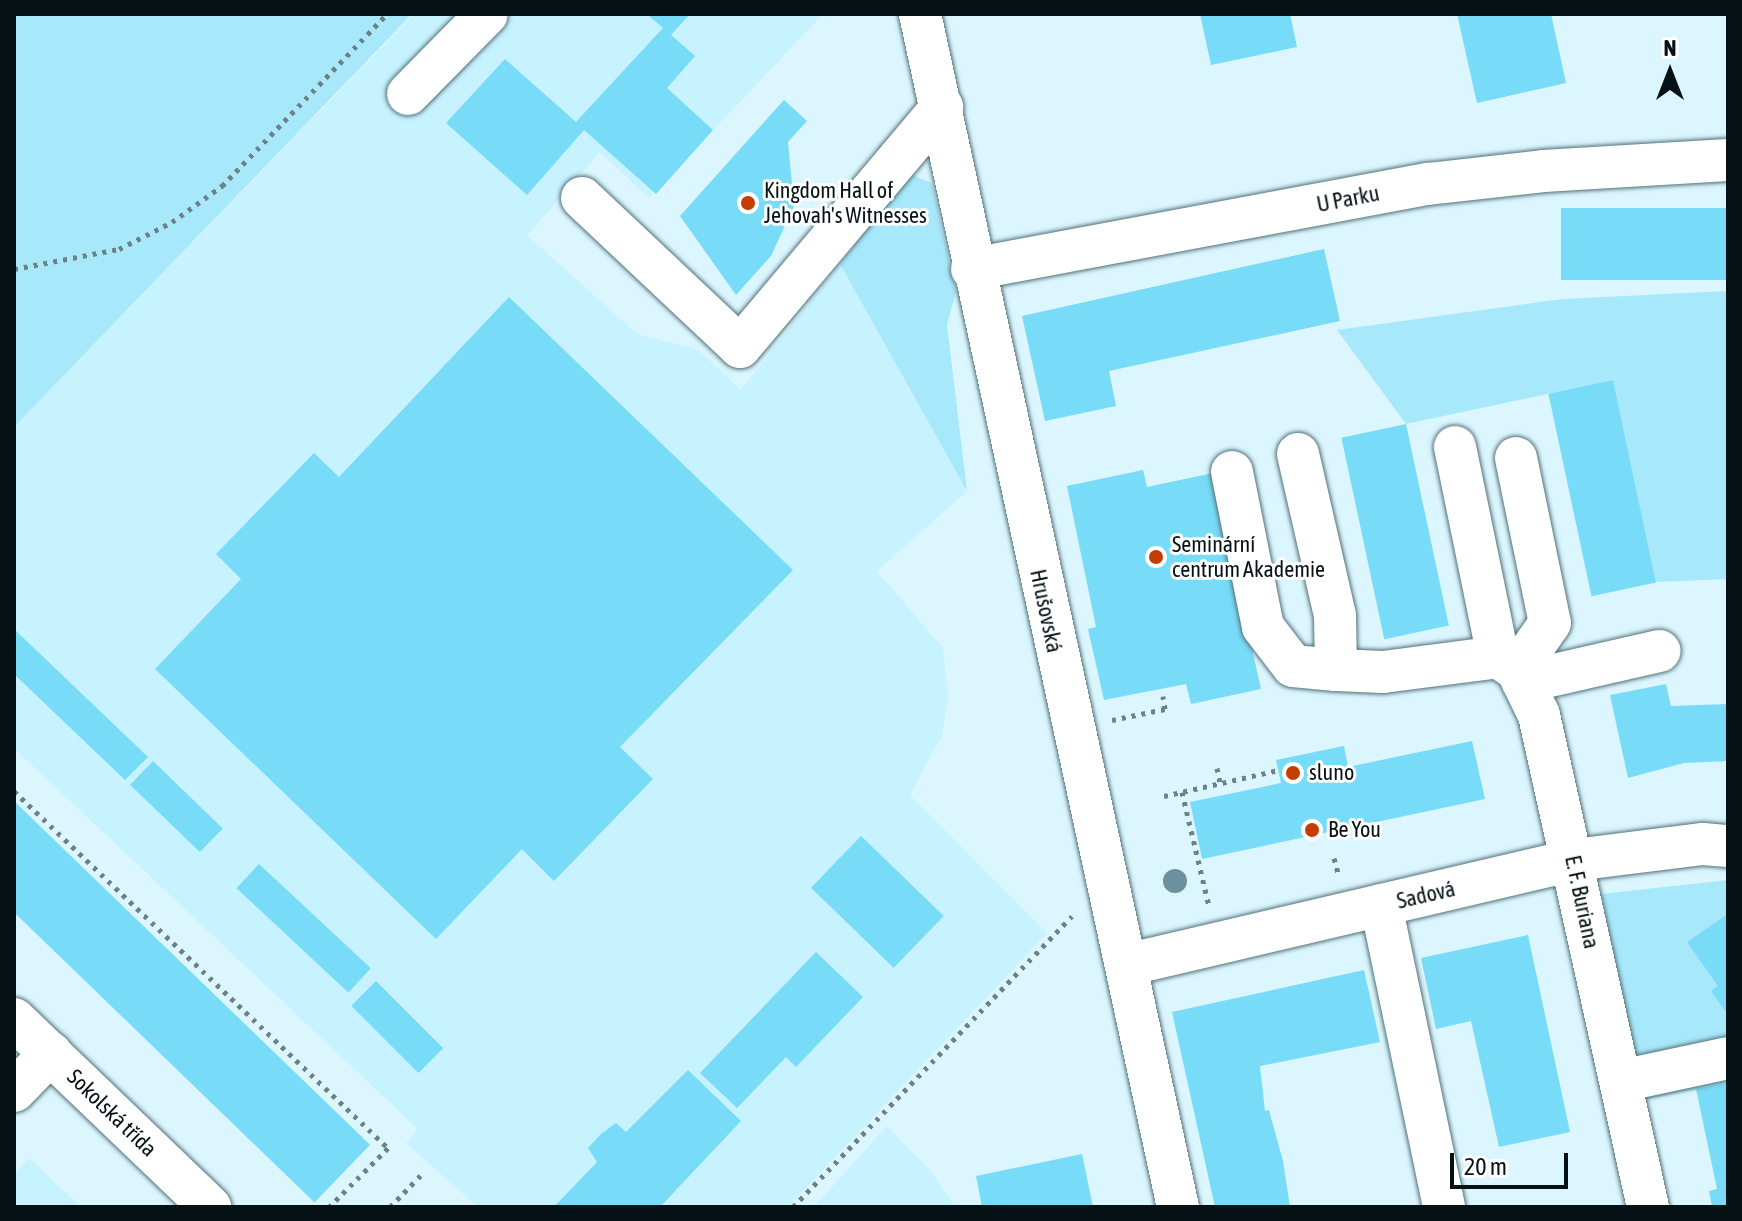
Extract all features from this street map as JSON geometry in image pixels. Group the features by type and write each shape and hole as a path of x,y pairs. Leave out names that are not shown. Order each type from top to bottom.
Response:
{"street":[{"path":"408,94 487,14"},
{"name":"Hrušovská","path":"920,14 1107,898 1126,965 1178,1207"},
{"path":"582,198 740,347 942,107"},
{"name":"U Parku","path":"972,269 1428,184 1543,171 1728,160"},
{"name":"E. F. Buriana","path":"1455,447 1513,670 1539,715 1574,860 1648,1207"},
{"path":"1298,454 1335,616 1336,670"},
{"path":"1513,670 1550,623 1516,458"},
{"path":"1232,472 1263,627 1293,666 1383,672 1451,663 1513,670 1660,651"},
{"name":"Sadová","path":"1126,965 1574,860 1703,844 1728,846"},
{"path":"1381,905 1444,1207"},
{"name":"Sokolská třída","path":"14,1019 210,1207"},
{"path":"14,1091 51,1053"},
{"path":"1621,1081 1728,1058"}],"path":[{"path":"14,269 119,249 172,222 222,186 387,14"},
{"path":"1107,721 1165,709 1163,696"},
{"path":"1217,768 1220,783"},
{"path":"1164,796 1278,770"},
{"path":"14,791 388,1148 329,1207"},
{"path":"1182,792 1210,907"},
{"path":"1334,858 1337,869"},
{"path":"793,1207 1081,907 1107,898"},
{"path":"390,1207 423,1173"}],"shaded area":[{"path":"14,14 412,14 14,427"},
{"path":"414,14 823,14 649,198 600,152 527,235 637,334 698,350 741,390 840,264 967,491 877,571 943,648 948,697 942,735 910,795 1047,933 788,1207 478,1207 406,1143 418,1129 14,748 14,427"},
{"path":"910,174 932,183 956,292 947,325 967,491 840,264"},
{"path":"1728,291 1728,579 1656,582 1613,380 1406,424 1337,330 1563,299"},
{"path":"1728,880 1728,1083 1643,1100 1601,894"},
{"path":"887,1126 929,1169 955,1207 814,1207"},
{"path":"29,1158 81,1207 14,1207 14,1174"}],"building":[{"path":"647,14 690,14 671,35 695,56 667,88 713,130 656,194 584,130 527,195 446,123 505,59 576,122 663,28"},
{"path":"1200,14 1290,14 1297,47 1211,65"},
{"path":"1457,14 1551,14 1566,83 1477,103"},
{"path":"784,100 807,121 788,142 794,206 771,256 736,295 680,216"},
{"path":"1561,208 1728,208 1728,280 1561,280"},
{"path":"1324,249 1340,321 1109,371 1116,406 1045,421 1022,316"},
{"path":"509,297 793,570 620,747 653,779 554,881 522,849 436,939 155,669 241,579 216,554 314,453 339,477"},
{"path":"1613,380 1656,582 1591,596 1548,394"},
{"path":"1406,424 1449,625 1384,639 1341,438"},
{"name":"Seminární centrum Akademie","path":"1143,470 1147,487 1213,473 1261,689 1191,704 1186,684 1104,700 1088,629 1096,627 1067,486"},
{"path":"14,629 148,757 125,780 14,674"},
{"path":"1666,684 1671,706 1728,704 1728,761 1684,763 1628,778 1610,695"},
{"path":"1472,741 1485,799 1202,859 1190,802 1281,783 1276,760 1344,746 1348,767"},
{"path":"153,761 223,828 200,852 130,785"},
{"path":"14,801 370,1145 315,1202 14,912"},
{"path":"861,836 944,916 894,968 811,888"},
{"path":"259,864 371,968 348,992 236,888"},
{"path":"1728,914 1726,1012 1711,991 1718,986 1687,942"},
{"path":"1528,935 1570,1132 1499,1147 1471,1021 1436,1029 1421,958"},
{"path":"816,952 863,997 796,1067 786,1057 737,1108 700,1073"},
{"path":"1364,970 1380,1042 1260,1066 1265,1111 1269,1110 1283,1161 1290,1207 1215,1207 1172,1012"},
{"path":"376,981 443,1048 418,1073 351,1006"},
{"path":"688,1070 741,1121 660,1207 554,1207 597,1162 588,1148 601,1134 616,1123 626,1132"},
{"path":"1728,1083 1728,1207 1712,1207 1709,1191 1717,1189 1696,1089"},
{"path":"1082,1154 1093,1207 982,1207 976,1176"}],"place":[{"name":"Kingdom Hall of Jehovah's Witnesses","path":"748,203"},
{"name":"Seminární centrum Akademie","path":"1156,557"},
{"name":"sluno","path":"1293,773"},
{"name":"Be You","path":"1312,830"}]}
